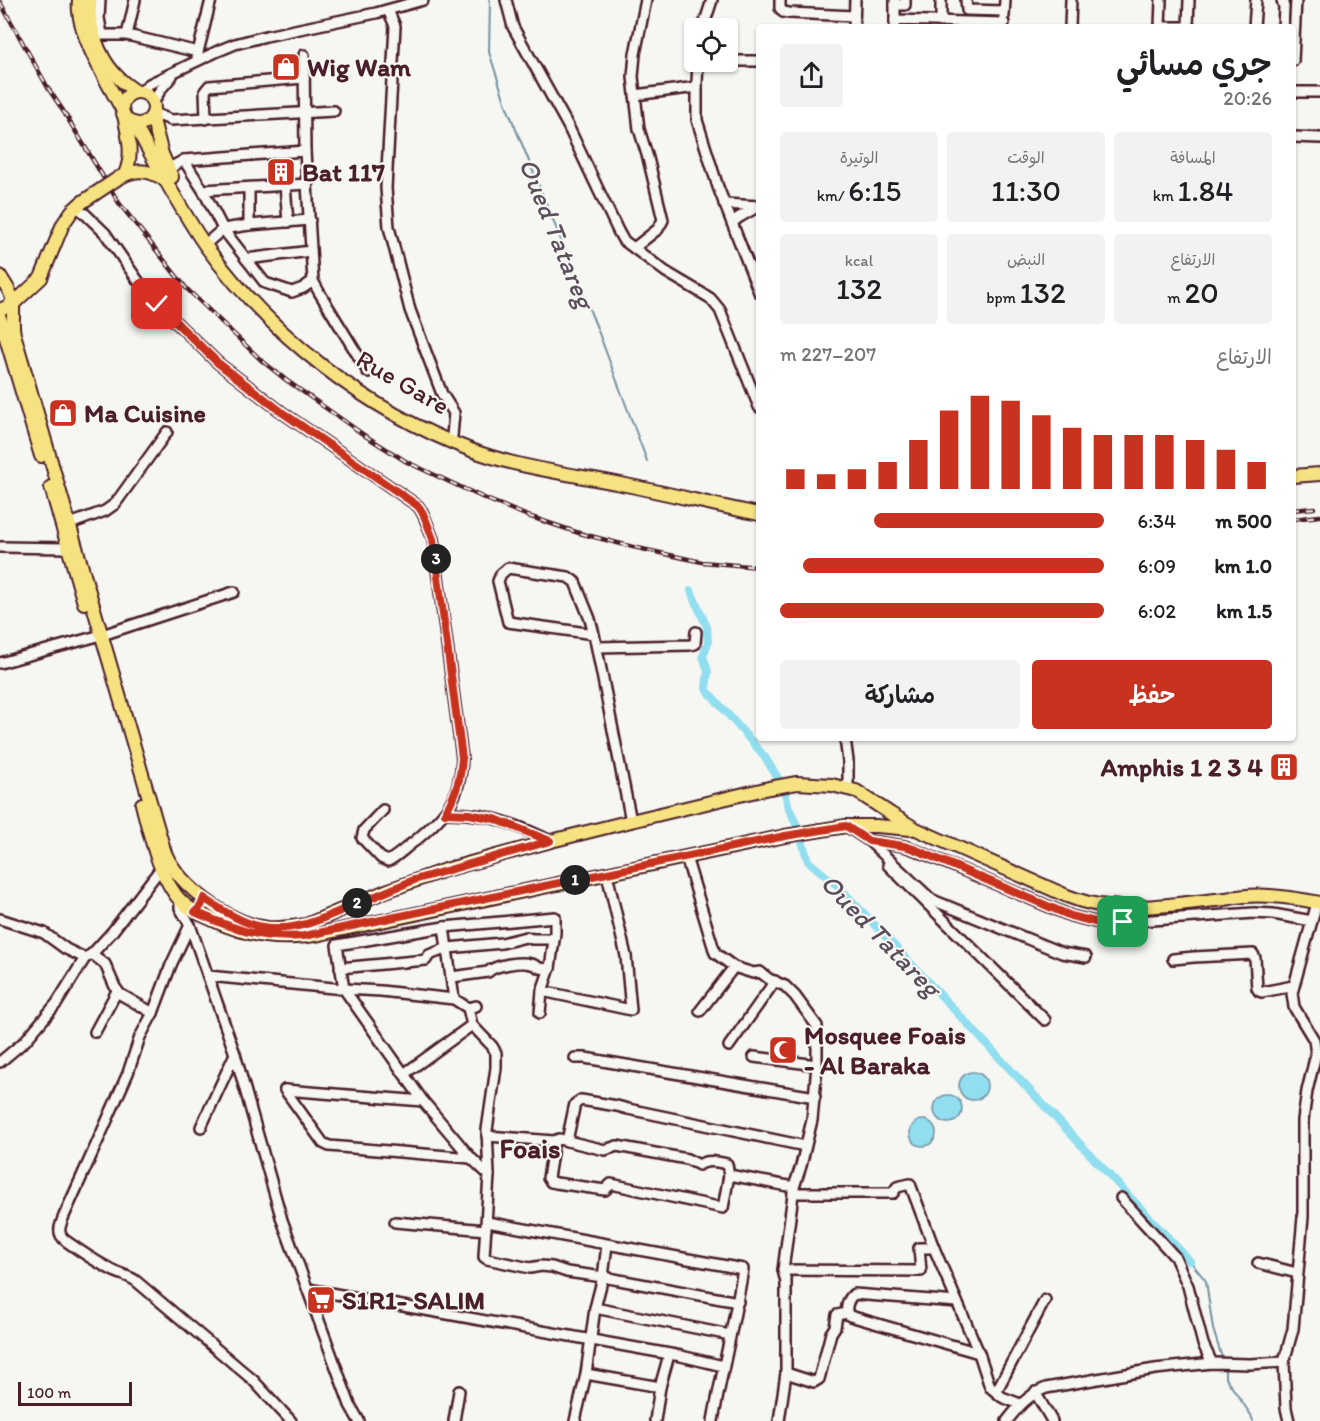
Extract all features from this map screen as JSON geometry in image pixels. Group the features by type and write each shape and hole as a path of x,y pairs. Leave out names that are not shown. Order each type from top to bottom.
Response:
{"main road":[{"path":"79,0 83,27 89,45 140,115 141,138 126,174"},
{"path":"90,0 98,35 110,68 117,77 138,92 148,96 140,115 126,174"},
{"path":"138,92 132,93 124,100 140,115"},
{"name":"Rue Gare","path":"140,115 159,144 167,176 204,244 251,301 278,329 329,371 396,415 450,441 526,466 756,513"},
{"name":"Rue Gare","path":"141,138 209,241 255,297 306,346 351,380 390,404 423,423 498,453 756,505"},
{"path":"0,310 13,303 40,279 63,224 79,204 126,174 138,171 162,178 167,176"},
{"path":"4,289 28,281 45,269"},
{"path":"0,276 4,289 11,295 13,329 70,524 154,846 170,887 180,900 195,912 230,928 245,932 275,938 304,936 785,836 846,826 916,829"},
{"path":"0,318 67,548 98,636 165,853 177,874 192,888 223,912 243,922 267,928 306,925 414,880 550,841 797,783 848,788 865,796 916,829 1067,897 1093,904 1120,907 1226,899 1317,910"},
{"path":"1296,476 1320,474"},
{"path":"180,900 192,888"},
{"path":"195,912 201,906 204,898"}],"street":[{"path":"100,0 98,35 127,35 196,57"},
{"path":"127,35 135,0"},
{"path":"196,57 211,0"},
{"path":"138,92 196,57 235,44 423,0"},
{"path":"506,0 513,27 568,126 623,240 666,272 716,303 756,400"},
{"path":"634,248 658,229 663,220 639,129 633,77 635,54 646,0"},
{"path":"707,18 712,0"},
{"path":"780,0 780,8 789,14 854,16"},
{"path":"854,24 855,0"},
{"path":"905,0 905,5 895,2 895,24 941,22 983,24"},
{"path":"941,0 941,22"},
{"path":"966,0 967,10 1004,11"},
{"path":"1004,24 1005,0"},
{"path":"1070,24 1071,0"},
{"path":"1154,24 1155,0"},
{"path":"1160,24 1161,0"},
{"path":"1188,24 1189,0"},
{"path":"1254,24 1256,0"},
{"path":"1282,0 1283,24"},
{"path":"1295,24 1296,0"},
{"path":"388,10 395,26 386,188 389,227 410,310 442,394 454,413 452,436"},
{"path":"304,55 305,151 313,281 368,372"},
{"path":"738,61 756,61"},
{"path":"176,71 140,115 171,120 334,111"},
{"path":"698,72 698,120 724,204 756,284"},
{"path":"206,119 205,91 209,86 304,78"},
{"path":"635,95 697,87"},
{"path":"1296,92 1320,92"},
{"path":"1296,137 1320,138"},
{"path":"167,176 184,160 305,151"},
{"path":"184,160 223,229 265,284 292,292 313,281"},
{"path":"203,190 308,184"},
{"path":"285,185 288,222"},
{"path":"249,188 249,225"},
{"path":"79,204 105,233 147,293 218,363 283,413 418,506 424,513 433,539 462,758 461,775 458,789 445,813 434,825 388,861 381,858 363,841 362,836 364,830 383,810"},
{"path":"724,204 756,206"},
{"path":"732,224 756,208"},
{"path":"209,241 223,229 310,220"},
{"path":"246,259 311,251"},
{"path":"70,524 105,511 115,504 167,432"},
{"path":"0,547 67,548"},
{"path":"594,634 508,622 498,581 501,574 508,568 568,578 575,582 590,619 594,634 597,646 631,821"},
{"path":"0,663 98,636 234,592"},
{"path":"597,646 690,645 695,644 696,632"},
{"path":"846,741 849,761 848,788"},
{"path":"445,813 469,814 495,819 550,841"},
{"path":"846,826 882,852 931,899 1062,953 1086,957"},
{"path":"869,841 914,849 1071,916 1095,922 1317,910 1293,986 1292,1000 1314,1040 1316,1054 1303,1120 1303,1217 1293,1329 1284,1362 1286,1408 1289,1421"},
{"path":"882,852 894,873 1045,1020"},
{"path":"686,857 715,953 734,968 753,973 760,972 785,986 817,1026 817,1065 812,1120 794,1190 783,1270 786,1282 786,1373 779,1421"},
{"path":"0,1062 25,1041 57,1003 89,956 112,932 161,868"},
{"path":"542,991 631,1010 626,956 607,874"},
{"path":"180,900 180,908 190,925 235,1054 282,1220 350,1405 358,1421"},
{"path":"489,1175 471,1158 423,1101 344,989 337,945 444,927 555,917 550,968 542,991 540,1013"},
{"path":"0,919 44,933 66,949 105,964 117,991 153,1013"},
{"path":"190,925 171,965 153,1013 140,1037 128,1073 64,1216 59,1233 66,1241 113,1271 136,1281 253,1380 291,1421"},
{"path":"444,927 454,999"},
{"path":"340,968 426,960 429,955 448,948 502,943 526,937 554,939"},
{"path":"1173,959 1252,954 1256,958 1259,991 1293,986"},
{"path":"452,977 488,972 499,966 519,964 550,968"},
{"path":"700,1011 734,968"},
{"path":"208,976 454,999 472,1007 472,1025 496,1053 487,1136 489,1175 484,1257 487,1260 530,1268 552,1267 567,1272 738,1302"},
{"path":"729,1046 775,981"},
{"path":"95,1032 117,991"},
{"path":"404,1074 472,1025"},
{"path":"201,1127 235,1054"},
{"path":"754,1057 817,1065"},
{"path":"574,1058 815,1097"},
{"path":"423,1101 285,1090 323,1143 329,1146 471,1158"},
{"path":"567,1140 575,1104 584,1100 805,1146"},
{"path":"487,1136 554,1141 559,1139 604,1149 616,1146 687,1159 699,1165 705,1161 727,1164 729,1175 723,1208 610,1184 604,1190 550,1182 548,1178 554,1141"},
{"path":"729,1175 794,1190 893,1193 897,1186 910,1184 934,1248 979,1353 990,1387 1002,1397 1020,1404"},
{"path":"1121,1198 1175,1257 1188,1286 1203,1344 1212,1363"},
{"path":"395,1222 487,1226 742,1269 738,1302 713,1421"},
{"path":"575,1421 586,1374 608,1245"},
{"path":"783,1270 921,1270 918,1248 934,1248"},
{"path":"1258,1263 1297,1273"},
{"path":"308,1289 723,1366"},
{"path":"847,1313 848,1302 854,1294 957,1302"},
{"path":"996,1392 1045,1300"},
{"path":"596,1308 730,1335"},
{"path":"786,1373 814,1382 819,1379 837,1315 847,1313 850,1316 979,1353"},
{"path":"655,1421 660,1387 669,1355"},
{"path":"1007,1421 1020,1404 1035,1392 1046,1388 1155,1369 1212,1363 1284,1362"},
{"path":"586,1374 660,1387"},
{"path":"454,1421 459,1391"},
{"path":"1035,1392 1052,1421"}],"water":[{"path":"973,1072 983,1076 987,1086 983,1096 973,1100 963,1096 959,1086 963,1076"},
{"path":"948,1095 958,1099 962,1109 958,1119 948,1123 938,1119 934,1109 938,1099"},
{"path":"923,1120 932,1124 936,1133 932,1142 923,1146 914,1142 910,1133 914,1124"}],"waterway":[{"name":"Oued Tatareg","path":"490,0 489,52 506,105 597,328 647,461"},
{"name":"Oued Tatareg","path":"691,591 707,627 708,643 703,656 708,671 706,689 764,756 783,786 808,861 839,887 1190,1261"},
{"name":"Oued Tatareg","path":"1190,1261 1206,1281 1213,1329 1223,1361"},
{"name":"Oued Tatareg","path":"1225,1366 1225,1377 1253,1421"}],"railway":[{"path":"0,2 48,88 119,203 186,288 261,360 286,380 407,462 528,516 579,533 633,547 702,562 756,567"},
{"path":"1296,510 1314,508"},
{"path":"1296,519 1320,516"}],"place":[{"name":"Wig Wam","path":"286,67"},
{"name":"Bat 117","path":"281,172"},
{"name":"Ma Cuisine","path":"63,413"},
{"name":"Amphis 1 2 3 4","path":"1284,767"},
{"name":"Mosquee Foais - Al Baraka","path":"783,1050"},
{"name":"S1R1- SALIM","path":"321,1300"}],"district":[{"name":"Foais","path":"530,1148"}],"route":[{"path":"157,304 218,363 283,413 418,506 424,513 433,539 462,758 458,789 445,813 469,814 495,819 550,841 414,880 306,925 267,928 254,925 232,917 204,898 201,906 195,912 230,928 260,936 288,938 320,934 785,836 846,826 869,841 914,849 1071,916 1095,922 1123,922"}]}
